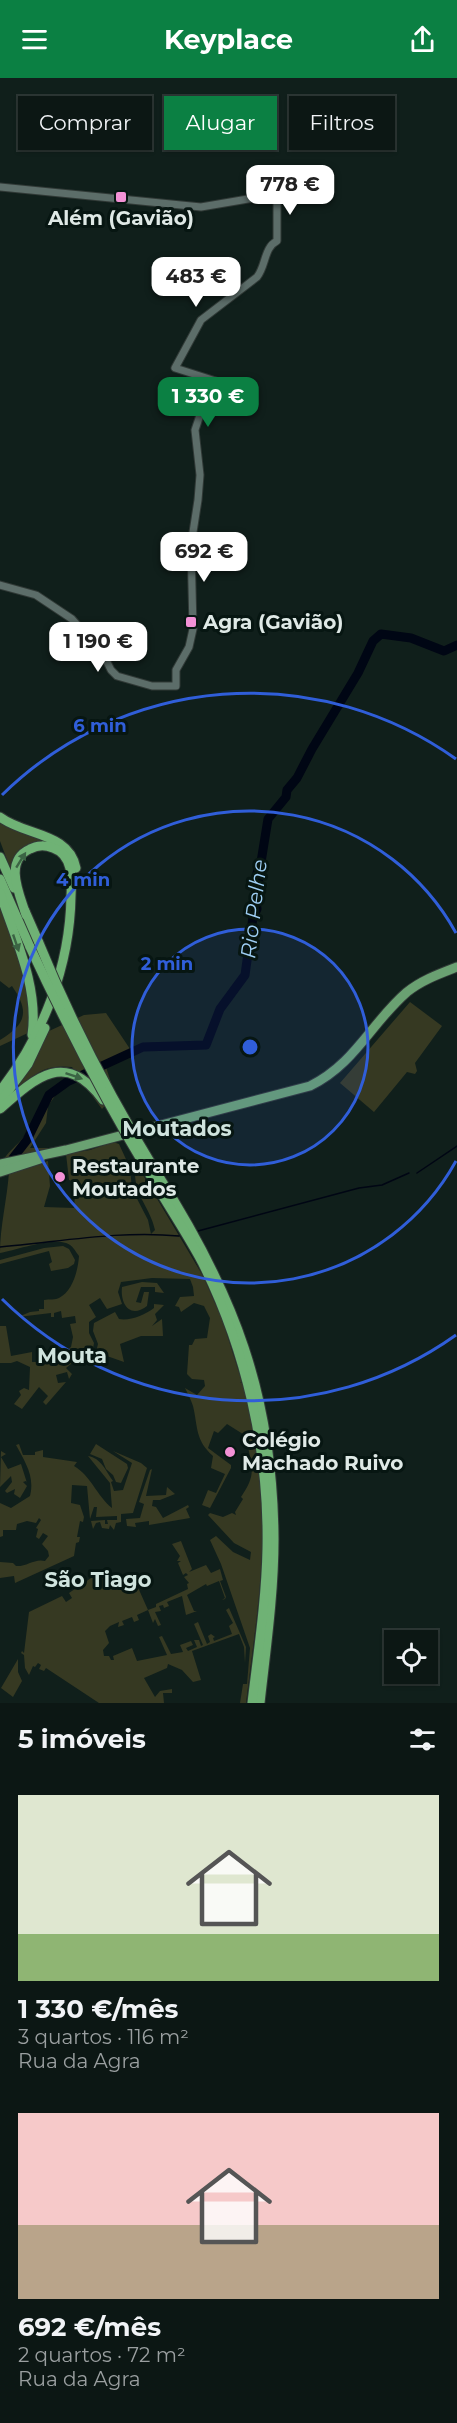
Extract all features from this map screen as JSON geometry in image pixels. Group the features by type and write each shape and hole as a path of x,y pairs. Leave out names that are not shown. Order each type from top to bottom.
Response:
{"highway":[{"path":"0,817 17,827 57,841 69,852 75,863 76,871 74,932 65,975 17,1075 0,1091"},
{"path":"0,1102 34,1053 51,1006 60,974 69,935 72,884 68,861 53,848 38,846 30,848 24,852 17,863 15,879 34,945 75,1042 111,1110 190,1226 221,1286 243,1342 261,1407 272,1487 274,1540 260,1703"},
{"path":"0,857 26,915"},
{"path":"0,879 85,1046 201,1261 240,1354 256,1418 264,1478 267,1550 252,1703"},
{"path":"0,893 32,993 34,1011 31,1045"},
{"path":"0,1109 27,1086 47,1074 59,1072 79,1075 111,1110"}],"main road":[{"path":"0,1164 50,1154 310,1086 341,1067 407,993 425,980 457,967"},
{"path":"0,1172 50,1154"}],"street":[{"path":"0,187 201,207 277,194 277,241 268,249 262,270 257,277 199,322 175,368 222,383 201,412 195,430 200,475 191,545 193,629 189,647 176,670 176,686 152,686 117,676 111,670 104,654 72,619 36,595 0,585"}],"green space":[{"path":"0,820 51,841 35,843 12,873 0,841"},
{"path":"0,902 30,992 32,1010 28,1033 0,1046 0,1040 20,1023 23,1010 12,986 9,988 0,981"},
{"path":"410,1002 442,1026 415,1063 417,1071 415,1074 407,1072 374,1112 340,1083"},
{"path":"106,1013 134,1055 106,1067 115,1095 102,1109 79,1078 57,1093 48,1106 46,1123 30,1148 58,1148 4,1159 30,1129 50,1093 67,1080 79,1077 72,1067 51,1067 36,1074 10,1097 28,1071 49,1031 84,1015"},
{"path":"113,1142 119,1144 130,1168 132,1189 148,1220 151,1234 155,1230 153,1222 137,1187 135,1170 140,1170 203,1276 222,1319 242,1382 240,1383 243,1383 252,1425 262,1509 260,1590 246,1703 240,1703 243,1684 247,1684 250,1648 221,1564 210,1540 216,1536 233,1552 250,1560 251,1552 234,1543 208,1515 210,1513 223,1517 232,1513 236,1515 235,1512 243,1499 241,1497 251,1478 251,1462 248,1447 243,1444 246,1436 227,1424 218,1433 214,1431 208,1448 231,1465 231,1468 210,1508 202,1505 208,1490 216,1493 225,1474 211,1468 213,1456 200,1439 193,1406 185,1388 197,1395 205,1386 204,1380 192,1379 187,1374 189,1345 192,1345 195,1339 207,1338 210,1318 204,1306 194,1303 181,1312 179,1307 175,1306 180,1297 194,1296 190,1279 152,1278 121,1282 118,1292 122,1304 107,1309 100,1298 89,1305 96,1317 89,1322 89,1333 94,1343 91,1359 88,1361 83,1354 66,1368 72,1374 69,1379 67,1372 56,1375 58,1383 66,1382 46,1405 43,1402 48,1396 39,1387 22,1409 14,1404 21,1395 19,1391 24,1388 29,1390 30,1367 17,1361 0,1363 0,1326 6,1326 11,1356 32,1352 32,1362 40,1362 71,1347 73,1337 70,1324 76,1323 75,1316 62,1318 61,1311 54,1313 54,1317 51,1317 51,1313 18,1317 44,1309 44,1300 58,1299 64,1295 74,1280 79,1256 70,1245 59,1242 42,1243 0,1253 9,1172 48,1161 50,1186 44,1207 74,1208 76,1182 69,1180 66,1154 90,1150"},
{"path":"63,1246 69,1249 75,1260 74,1264 68,1268 51,1271 49,1264 52,1262 49,1251 0,1264 0,1260 44,1248"},
{"path":"142,1282 157,1283 164,1293 155,1292 155,1287 141,1287 136,1302 141,1303 144,1292 149,1292 147,1306 141,1310 131,1310 127,1308 123,1299 122,1287"},
{"path":"154,1304 164,1305 155,1314 157,1320 152,1326 162,1319 163,1336 141,1336 120,1344 124,1362 104,1355 94,1360 98,1344 93,1331 94,1323 115,1312 119,1319 137,1317 154,1308"},
{"path":"19,1444 23,1455 35,1455 35,1452 43,1450 43,1457 77,1462 74,1466 85,1475 112,1508 110,1483 88,1456 103,1465 113,1481 111,1482 114,1491 123,1490 132,1463 113,1451 147,1468 133,1513 121,1514 121,1522 116,1523 114,1530 110,1525 109,1529 102,1528 100,1522 96,1523 93,1529 91,1521 105,1520 105,1524 108,1524 107,1520 117,1520 117,1516 96,1517 97,1507 94,1507 90,1519 87,1486 72,1485 71,1503 80,1505 84,1517 83,1522 80,1521 77,1537 80,1537 79,1542 76,1543 74,1556 15,1583 14,1576 0,1578 0,1562 20,1566 45,1561 49,1556 42,1544 48,1536 43,1533 39,1539 36,1537 38,1529 36,1528 41,1520 39,1518 36,1523 27,1521 17,1524 16,1530 3,1530 3,1536 0,1537 0,1503 11,1508 30,1496 30,1476 16,1445"},
{"path":"96,1444 127,1464 128,1468 121,1483 116,1482 102,1459 90,1454"},
{"path":"1,1451 6,1454 1,1457 8,1469 21,1464 27,1483 23,1482 27,1486 20,1498 14,1494 15,1489 7,1493 5,1491 12,1482 11,1476 0,1487"},
{"path":"152,1469 146,1496 166,1495 167,1487 175,1494 160,1500 153,1500 152,1506 156,1507 163,1518 188,1505 186,1509 190,1518 149,1525 149,1521 135,1523 136,1527 127,1526 126,1519 140,1518 144,1504 139,1502"},
{"path":"181,1541 192,1569 189,1572 206,1565 211,1573 220,1569 223,1580 220,1581 226,1597 225,1599 222,1600 225,1598 219,1581 207,1586 206,1584 187,1595 194,1611 197,1611 186,1615 182,1596 167,1602 169,1606 164,1608 163,1605 159,1606 161,1611 155,1612 161,1625 158,1626 155,1619 153,1623 148,1610 188,1589 187,1584 189,1583 184,1577 188,1575 186,1573 183,1575 178,1563 181,1561 177,1561 180,1556 172,1544"},
{"path":"103,1570 112,1590 132,1580 136,1583 148,1610 137,1615 139,1620 134,1622 132,1617 122,1621 124,1625 118,1627 119,1622 105,1631 109,1643 103,1650 104,1656 109,1656 111,1660 114,1660 113,1656 132,1648 137,1661 167,1655 159,1637 162,1636 171,1654 183,1652 180,1645 191,1641 193,1645 186,1648 188,1651 197,1647 194,1640 199,1640 201,1646 203,1645 194,1624 198,1622 207,1644 210,1642 208,1636 211,1634 215,1637 214,1641 232,1634 229,1626 233,1623 226,1610 229,1608 246,1647 245,1663 244,1647 239,1634 192,1651 201,1680 193,1682 182,1670 168,1664 167,1668 144,1678 155,1697 160,1691 172,1689 172,1693 163,1693 164,1703 99,1703 46,1668 44,1671 39,1669 41,1665 38,1663 35,1667 33,1666 29,1675 25,1668 24,1655 21,1653 22,1651 24,1653 29,1612 62,1596 66,1602 72,1598 69,1593"},
{"path":"18,1659 18,1672 22,1681 13,1697 1,1688"}],"waterway":[{"name":"Rio Pelhe","path":"13,1158 27,1140 49,1095 67,1082 143,1047 206,1045 220,1009 245,975 253,917 257,909 255,896 259,883 257,873 268,819 286,797 287,790 297,778 358,673 373,641 381,634 411,638 444,651 457,645"},
{"path":"417,1173 457,1146"},
{"path":"198,1231 359,1188 382,1185 409,1173"},
{"path":"0,1247 134,1234 179,1236"}],"place":[{"name":"Além (Gavião)","path":"121,197"},
{"name":"Agra (Gavião)","path":"191,622"},
{"name":"Restaurante Moutados","path":"60,1177"},
{"name":"Colégio Machado Ruivo","path":"230,1452"}],"district":[{"name":"Moutados","path":"177,1129"},
{"name":"Mouta","path":"72,1356"},
{"name":"São Tiago","path":"98,1580"}]}
